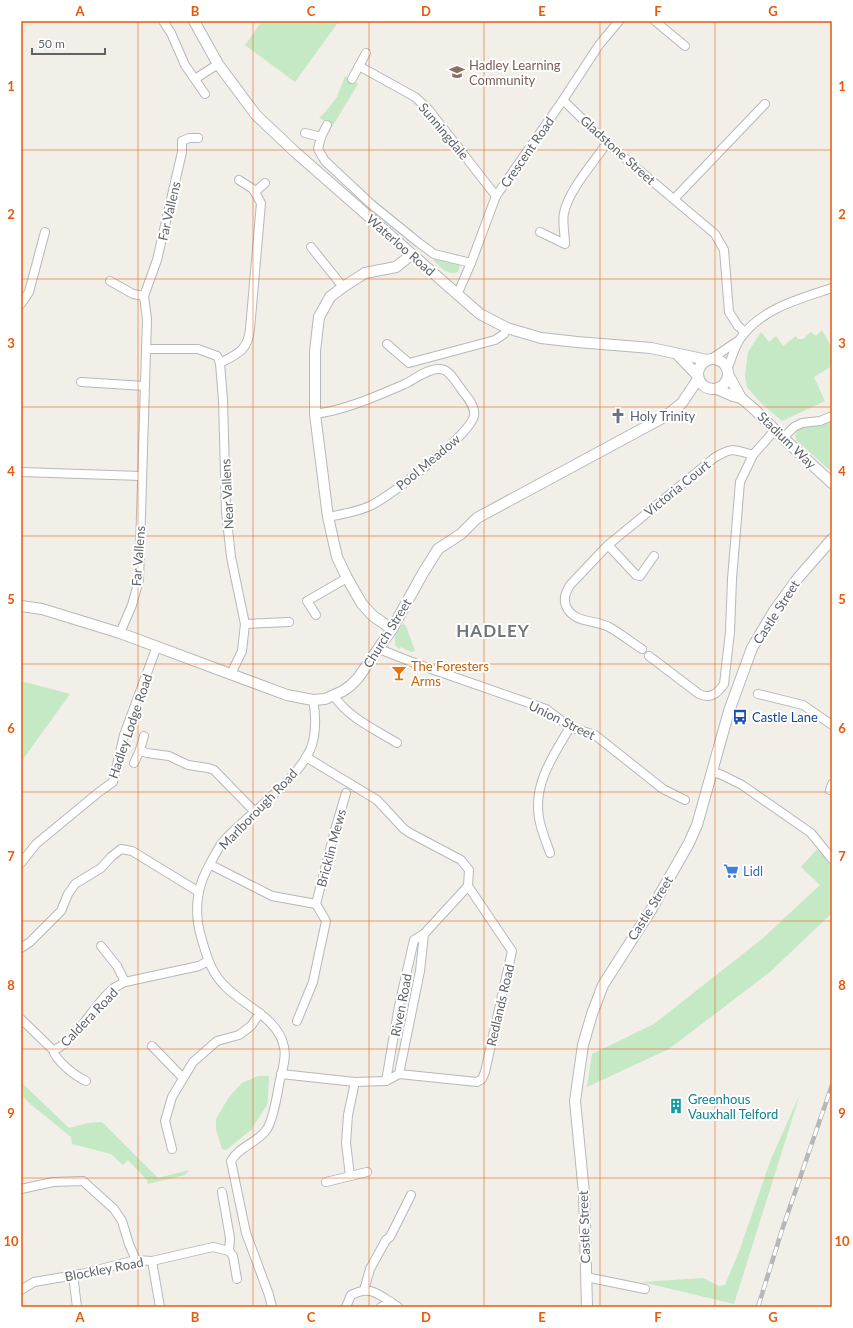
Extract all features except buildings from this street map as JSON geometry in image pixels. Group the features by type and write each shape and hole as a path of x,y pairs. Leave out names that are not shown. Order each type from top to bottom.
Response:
{"street":[{"path":"163,21 171,33 185,65 205,94"},
{"name":"Waterloo Road","path":"194,21 218,64 256,115 294,152 480,314 507,328 541,338 651,348 709,360"},
{"name":"Crescent Road","path":"457,295 471,264 496,196 563,100 599,45 619,21"},
{"path":"655,21 685,46"},
{"path":"352,79 366,53"},
{"path":"195,79 218,64"},
{"name":"Sunningdale","path":"359,66 415,97 430,110 496,196"},
{"name":"Gladstone Street","path":"563,100 607,143 715,234 724,250 729,312 745,332"},
{"path":"674,199 765,104"},
{"path":"327,125 321,137 318,149 325,161 371,204 434,254 471,264"},
{"path":"305,133 321,137"},
{"name":"Far Vallens","path":"120,633 132,605 139,580 147,319 144,296 157,260 182,152 182,140 198,138"},
{"path":"540,232 565,244 563,214 569,199 578,182 607,143"},
{"path":"146,349 198,349 216,356 220,363 236,355 245,347 249,339 261,203 253,189 240,180"},
{"path":"255,192 265,183"},
{"path":"21,304 29,292 45,232"},
{"path":"311,247 343,287"},
{"path":"392,629 382,623 367,610 355,594 337,557 328,517 315,414 315,351 319,317 330,297 365,273 396,267 412,254"},
{"path":"110,281 133,294 144,296"},
{"path":"677,354 698,378 701,384 706,388 717,389 723,385 726,380 727,372 739,340 760,317 792,302 832,288"},
{"path":"387,344 409,363 495,340 504,334 507,328"},
{"path":"698,378 698,370 702,364 739,340"},
{"path":"709,360 721,362 727,372"},
{"name":"Near Vallens","path":"220,363 223,400 226,511 231,557 245,624 242,651 231,674"},
{"name":"Pool Meadow","path":"315,414 333,411 358,402 434,369 441,368 447,371 470,401 474,414 472,421 467,428 442,452 388,495 361,509 328,517"},
{"name":"Stadium Way","path":"727,372 741,398 754,409 782,438 832,483"},
{"name":"Church Street","path":"21,606 42,609 120,633 287,695 313,700 334,696 343,691 358,678 379,649 438,549 461,534 477,518 666,416 682,403 698,378"},
{"path":"81,382 145,386"},
{"name":"Stadium Way","path":"717,389 741,398"},
{"path":"782,438 794,427 802,423 820,421 832,416"},
{"path":"649,656 699,694 712,696 724,684 730,632 732,579 740,482 753,455 775,430"},
{"name":"Victoria Court","path":"642,650 607,626 578,619 570,612 565,603 566,592 570,585 608,545 714,458 723,452 731,450 753,455"},
{"path":"21,472 142,476"},
{"name":"Castle Street","path":"587,1307 584,1193 575,1101 583,1045 592,1014 603,985 651,910 689,843 697,825 729,711 752,648 774,611 798,578 832,540"},
{"path":"608,545 636,576 640,576 654,556"},
{"path":"316,615 308,601 347,578"},
{"path":"245,624 289,622"},
{"name":"Hadley Lodge Road","path":"21,863 36,844 112,782 124,736 157,646"},
{"name":"Union Street","path":"379,649 546,709 570,726 595,735 663,789 685,800"},
{"path":"758,694 804,705 832,726"},
{"path":"334,696 344,710 397,743"},
{"name":"Marlborough Road","path":"272,1307 246,1233 231,1161 234,1155 260,1137 268,1129 285,1058 284,1046 274,1027 253,1007 245,1004 225,987 213,972 208,961 196,920 196,909 203,878 221,845 238,826 291,777 306,757 312,745 314,733 313,700"},
{"path":"550,853 539,816 538,800 546,767 570,726"},
{"path":"134,763 144,736"},
{"path":"140,750 147,753 169,756 188,765 214,770 254,812"},
{"name":"Redlands Road","path":"306,757 377,800 404,829 410,833 461,860 469,870 468,886 512,951 485,1072 482,1079 477,1082 399,1074"},
{"path":"713,772 722,774 742,785 811,833 832,858"},
{"name":"Bricklin Mews","path":"297,1021 313,982 326,921 316,904 346,793"},
{"path":"21,948 30,942 61,911 68,894 75,884 101,868 121,849 132,851 199,892"},
{"name":"Bricklin Mews","path":"211,864 272,896 316,904"},
{"name":"Riven Road","path":"386,1081 399,1006 414,940 424,934 468,886"},
{"name":"Riven Road","path":"399,1074 420,971 424,934"},
{"name":"Caldera Road","path":"101,946 117,966 125,982"},
{"name":"Caldera Road","path":"53,1050 60,1048 105,996 114,988 125,982 199,966 208,961"},
{"path":"172,1149 165,1122 172,1096 193,1062 217,1041 238,1034 251,1026 260,1013"},
{"name":"Caldera Road","path":"21,1018 53,1050 54,1055 76,1076 86,1081"},
{"path":"152,1046 183,1078"},
{"path":"281,1074 355,1082 386,1081 399,1074"},
{"path":"350,1176 346,1143 348,1115 355,1082"},
{"path":"326,1182 367,1172"},
{"path":"21,1190 53,1182 83,1180 114,1209 122,1220 129,1244 136,1260"},
{"path":"222,1192 230,1238 229,1251 233,1256 237,1279"},
{"path":"364,1290 370,1269 386,1240 390,1236 411,1195"},
{"name":"Blockley Road","path":"21,1290 34,1282 73,1275 136,1260 152,1261 213,1247 229,1251"},
{"path":"152,1261 160,1307"},
{"path":"73,1275 77,1307"},
{"path":"586,1276 645,1289"},
{"path":"346,1307 350,1295 364,1290 374,1291 398,1307"},
{"path":"381,1307 391,1302"}],"green space":[{"path":"262,21 339,21 295,82 245,45"},
{"path":"345,76 358,84 332,127 319,117 322,116 337,97"},
{"path":"435,258 455,262 455,264 460,266 458,272 447,272 433,260"},
{"path":"822,330 832,348 832,366 814,377 825,401 782,421 761,403 747,387 745,376 748,352 761,332 769,342 776,336 783,346 796,336 798,339 803,339 811,332 816,336"},
{"path":"832,421 832,472 797,441 795,435 799,429"},
{"path":"403,623 406,626 415,651 411,652 401,647 399,649 395,645 395,636"},
{"path":"21,681 70,694 21,762"},
{"path":"817,849 832,865 832,913 770,972 669,1049 587,1087 592,1054 654,1024 762,939 820,885 801,867"},
{"path":"258,1076 269,1076 267,1105 251,1130 226,1150 222,1149 216,1129 216,1119 229,1097 242,1083"},
{"path":"21,1082 69,1128 88,1123 102,1122 158,1178 189,1170 185,1175 148,1184 147,1180 128,1160 123,1165 111,1154 72,1144 71,1137 28,1102 21,1094"},
{"path":"800,1094 734,1304 642,1282 703,1278 719,1286 725,1285 740,1249 771,1159"}],"railway":[{"path":"758,1307 782,1230 832,1085"}],"place":[{"name":"Hadley Learning Community","path":"457,72"},
{"name":"Holy Trinity","path":"618,416"},
{"name":"The Foresters Arms","path":"399,673"},
{"name":"Castle Lane","path":"740,717"},
{"name":"Lidl","path":"731,871"},
{"name":"Greenhous Vauxhall Telford","path":"676,1106"}],"district":[{"name":"HADLEY","path":"493,631"}]}
